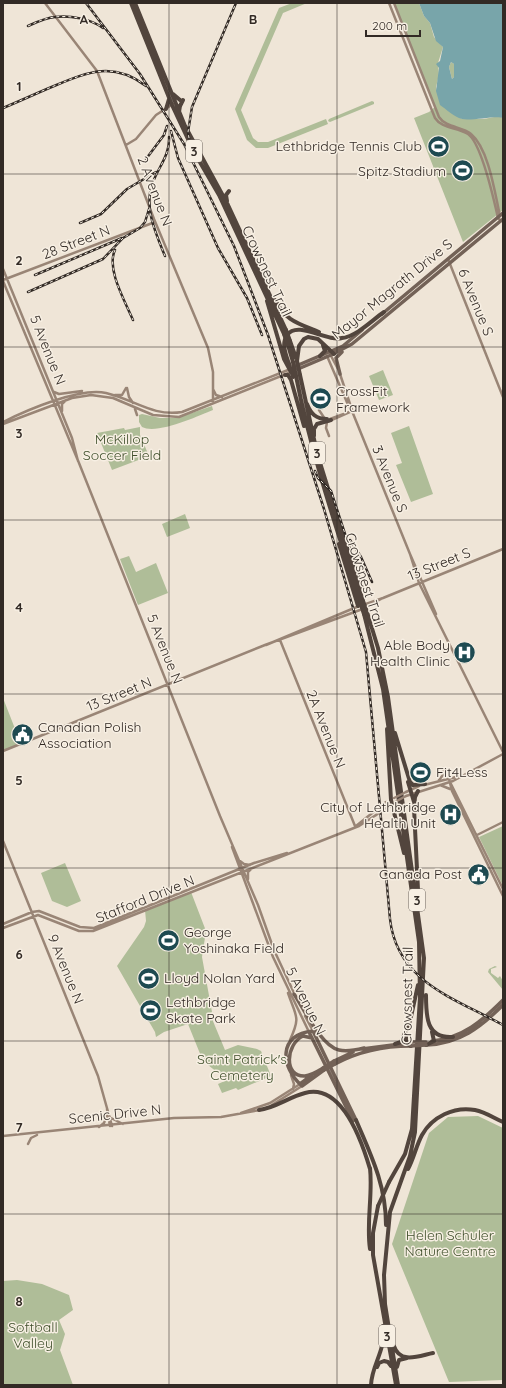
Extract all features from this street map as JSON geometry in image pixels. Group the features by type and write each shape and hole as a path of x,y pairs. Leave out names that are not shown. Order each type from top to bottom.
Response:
{"highway":[{"name":"Crowsnest Trail","path":"131,3 169,98 180,116 220,195 285,332 298,376 331,510 378,648 388,697 421,930 424,978 415,1132 407,1165 397,1189 390,1212 384,1275 384,1297 397,1383"},
{"name":"Crowsnest Trail","path":"135,3 169,89 173,104 191,146 220,195 228,205 252,261"},
{"path":"169,89 175,97 182,100 180,106 180,116"},
{"path":"166,109 169,98"},
{"path":"228,205 226,196 229,191"},
{"path":"252,261 280,310 286,317 337,339"},
{"path":"252,261 290,371"},
{"path":"329,420 318,418 311,412 293,362 284,344 287,335 292,331 302,330 337,339 351,336 384,312"},
{"path":"293,362 299,346 304,339 314,337 321,341 330,354"},
{"path":"320,356 325,349 321,341"},
{"path":"285,375 288,375 291,380 320,470"},
{"name":"Crowsnest Trail","path":"298,376 307,429 362,601"},
{"path":"320,470 314,429 319,423 329,420"},
{"path":"331,510 340,546 359,608"},
{"name":"Crowsnest Trail","path":"366,613 378,661 386,705 419,942 420,997 412,1129 405,1154 389,1182 378,1206 373,1233 373,1255 376,1275 397,1383"},
{"path":"388,697 397,740 407,773 412,784 425,784"},
{"path":"386,705 394,814 403,846 415,910"},
{"path":"407,773 408,793 414,808"},
{"path":"418,791 415,797 414,808 415,849 421,930 426,961 427,1013 434,1041 426,1044"},
{"path":"386,808 391,810 394,814"},
{"path":"411,1044 406,1043 407,1032 417,992 419,942"},
{"path":"430,1026 435,1034 440,1037 453,1037"},
{"path":"395,1044 401,1042 407,1032"},
{"path":"259,1110 309,1092 321,1093 330,1096 338,1102 348,1118 363,1148 370,1169"},
{"path":"397,1189 409,1167 425,1131 437,1118 456,1110 469,1109 503,1122"},
{"path":"354,1120 365,1148 370,1169 368,1235 376,1275"},
{"path":"354,1120 378,1172 383,1189 386,1216 384,1275"},
{"path":"372,1385 372,1375 383,1343 379,1290"},
{"path":"389,1328 394,1349 398,1354 414,1358 433,1353 420,1359 402,1358 399,1360 397,1365 397,1383"},
{"path":"372,1385 378,1365 384,1361 391,1366 397,1383"}],"main road":[{"name":"2 Avenue N","path":"45,3 97,71 155,222 208,348 212,368 213,401"},
{"path":"389,3 435,118 443,125 467,134 475,143 486,170 501,217"},
{"path":"394,3 440,119 446,124 468,132 479,144 489,169 501,217"},
{"path":"126,145 136,139 156,115 173,104"},
{"name":"Mayor Magrath Drive S","path":"290,371 320,356 330,354 353,339 448,258 501,217"},
{"name":"Mayor Magrath Drive S","path":"290,371 352,344 450,263 501,217"},
{"name":"28 Street N","path":"3,281 155,222"},
{"name":"6 Avenue S","path":"448,258 503,397"},
{"name":"5 Avenue N","path":"3,269 53,391 56,403 63,415 72,438 79,463"},
{"name":"5 Avenue N","path":"3,281 56,403 242,870 267,942 286,986 311,1031 312,1038 354,1120"},
{"path":"3,286 7,290"},
{"path":"340,374 336,358 352,344"},
{"name":"3 Avenue S","path":"330,354 340,374 352,406 352,411"},
{"name":"3 Avenue S","path":"330,354 410,554 413,558 421,582 503,753"},
{"path":"56,403 80,396 104,396 142,411 163,417 182,416 285,375 290,371"},
{"path":"53,391 59,394 88,391 103,392 154,412 173,414 189,410 290,371"},
{"path":"213,386 216,394 224,397"},
{"path":"113,395 122,395 127,388 129,397 135,405"},
{"path":"3,423 88,391"},
{"path":"63,415 62,406 66,400"},
{"path":"135,408 137,416 142,411"},
{"path":"319,410 323,417 329,420"},
{"path":"330,436 326,426 329,420 352,411"},
{"name":"13 Street S","path":"359,608 503,549"},
{"name":"13 Street N","path":"3,751 359,608"},
{"name":"2A Avenue N","path":"280,639 355,826"},
{"name":"Stafford Drive N","path":"408,793 418,791 463,775 503,753"},
{"path":"443,768 442,778 437,783 447,786 452,791"},
{"path":"449,780 452,791 476,836"},
{"path":"449,780 502,890 503,896"},
{"name":"Stafford Drive N","path":"32,912 42,912 78,927 91,928 252,866 293,852 355,826 376,815 393,801 425,784 437,783"},
{"name":"Stafford Drive N","path":"355,826 386,802 393,801"},
{"path":"351,818 357,821 362,820"},
{"path":"476,836 503,822"},
{"name":"9 Avenue N","path":"3,841 98,1076 111,1126"},
{"name":"5 Avenue N","path":"231,842 240,861 242,870"},
{"path":"234,875 240,876 246,881 248,872 252,866 244,864 240,861"},
{"name":"Stafford Drive N","path":"33,916 44,916 79,931 93,931 234,875 242,870"},
{"name":"5 Avenue N","path":"246,881 276,955 354,1120"},
{"path":"3,924 32,912"},
{"path":"3,928 33,916"},
{"path":"286,986 297,1020 296,1030 289,1044 286,1059 294,1083 293,1089"},
{"path":"294,994 330,1046 337,1050 345,1051 364,1048"},
{"path":"434,1041 453,1037 475,1026 503,1000"},
{"name":"Scenic Drive N","path":"335,1062 373,1049 411,1044 446,1043 467,1035 483,1024 503,1005"},
{"path":"289,1044 297,1036 311,1031"},
{"path":"312,1038 303,1036 294,1042 289,1053 291,1065 296,1073 303,1076 324,1069"},
{"name":"Scenic Drive N","path":"3,1136 111,1126 174,1118 229,1116 259,1110 273,1105 335,1062 364,1048 406,1043"},
{"path":"290,1072 301,1085"},
{"name":"Scenic Drive N","path":"229,1116 270,1103 301,1085"},
{"path":"98,1127 104,1123 109,1115 123,1124"},
{"path":"28,1144 32,1137 42,1133"}],"green space":[{"path":"292,3 307,3 283,13 241,110 253,138 258,142 268,142 326,119 328,124 268,148 256,148 247,140 235,109 279,8"},
{"path":"394,3 419,3 424,16 430,23 434,37 443,47 438,63 439,75 436,87 441,105 462,119 484,119 499,116 503,118 503,210 463,242 414,118 429,112 435,107"},
{"path":"451,62 454,64 454,77 452,79 449,67"},
{"path":"372,101 374,104 330,122 328,121 329,119"},
{"path":"383,370 393,395 379,400 369,376"},
{"path":"212,406 213,410 167,427 149,429 142,427 139,422 139,415 142,414 160,418 177,418"},
{"path":"409,426 433,494 411,502 396,465 402,463 391,433"},
{"name":"McKillop Soccer Field","path":"140,427 140,435 149,456 112,470 97,433 124,428 125,430"},
{"path":"185,514 190,528 167,537 162,524"},
{"path":"129,556 136,572 156,563 168,593 138,605 120,559"},
{"path":"3,698 21,744 3,751"},
{"path":"503,826 503,886 479,837"},
{"path":"65,863 81,901 67,907 52,901 41,873"},
{"name":"Saint Patrick's Cemetery","path":"191,892 206,931 202,957 212,1012 210,1014 225,1050 238,1045 261,1051 271,1076 238,1090 236,1088 222,1093 218,1084 227,1080 203,1061 188,1024 164,1032 156,1037 155,1032 117,966 144,927 146,921 145,910"},
{"path":"495,966 497,967 491,969 491,973 498,978 500,976 503,981 503,990 488,972 489,969"},
{"name":"Helen Schuler Nature Centre","path":"478,1116 503,1128 503,1380 449,1382 392,1244 429,1133 448,1117"},
{"name":"Softball Valley","path":"17,1280 42,1284 69,1295 73,1310 59,1320 65,1334 60,1350 73,1385 3,1385 3,1281"}],"water":[{"path":"419,3 503,3 503,118 462,119 453,115 440,105 436,91 439,68 436,64 440,61 443,47 436,41 430,23 424,16","holes":["451,62 454,64 454,77 452,79 449,67"]}],"railway":[{"path":"86,3 140,74 184,144 234,246 268,335 324,509 366,652 390,919 395,941 404,958 416,973 431,986 503,1025"},
{"path":"191,150 188,132 192,107 236,3"},
{"path":"28,26 48,18 67,17 80,18 93,22 103,28"},
{"path":"3,108 66,81 100,71 122,73 134,78 146,86"},
{"path":"146,159 164,135 167,126"},
{"path":"171,131 178,158 218,248 247,298 262,335"},
{"path":"165,256 152,220 149,201 150,191 155,176 168,149 169,137"},
{"path":"80,223 101,214 127,189 156,172"},
{"path":"28,292 103,259 123,238 140,228 145,222 149,209"},
{"path":"35,275 122,238"},
{"path":"115,250 113,258 115,275 121,295 133,320"},
{"path":"315,471 318,478 331,491 363,589"},
{"path":"350,540 361,557 372,582"}],"place":[{"name":"Lethbridge Tennis Club","path":"438,146"},
{"name":"Spitz Stadium","path":"462,171"},
{"name":"CrossFit Framework","path":"321,399"},
{"name":"Able Body Health Clinic","path":"465,653"},
{"name":"Canadian Polish Association","path":"23,735"},
{"name":"Fit4Less","path":"421,772"},
{"name":"City of Lethbridge Health Unit","path":"451,815"},
{"name":"Canada Post","path":"478,874"},
{"name":"George Yoshinaka Field","path":"168,940"},
{"name":"Lloyd Nolan Yard","path":"149,978"},
{"name":"Lethbridge Skate Park","path":"150,1010"}]}
